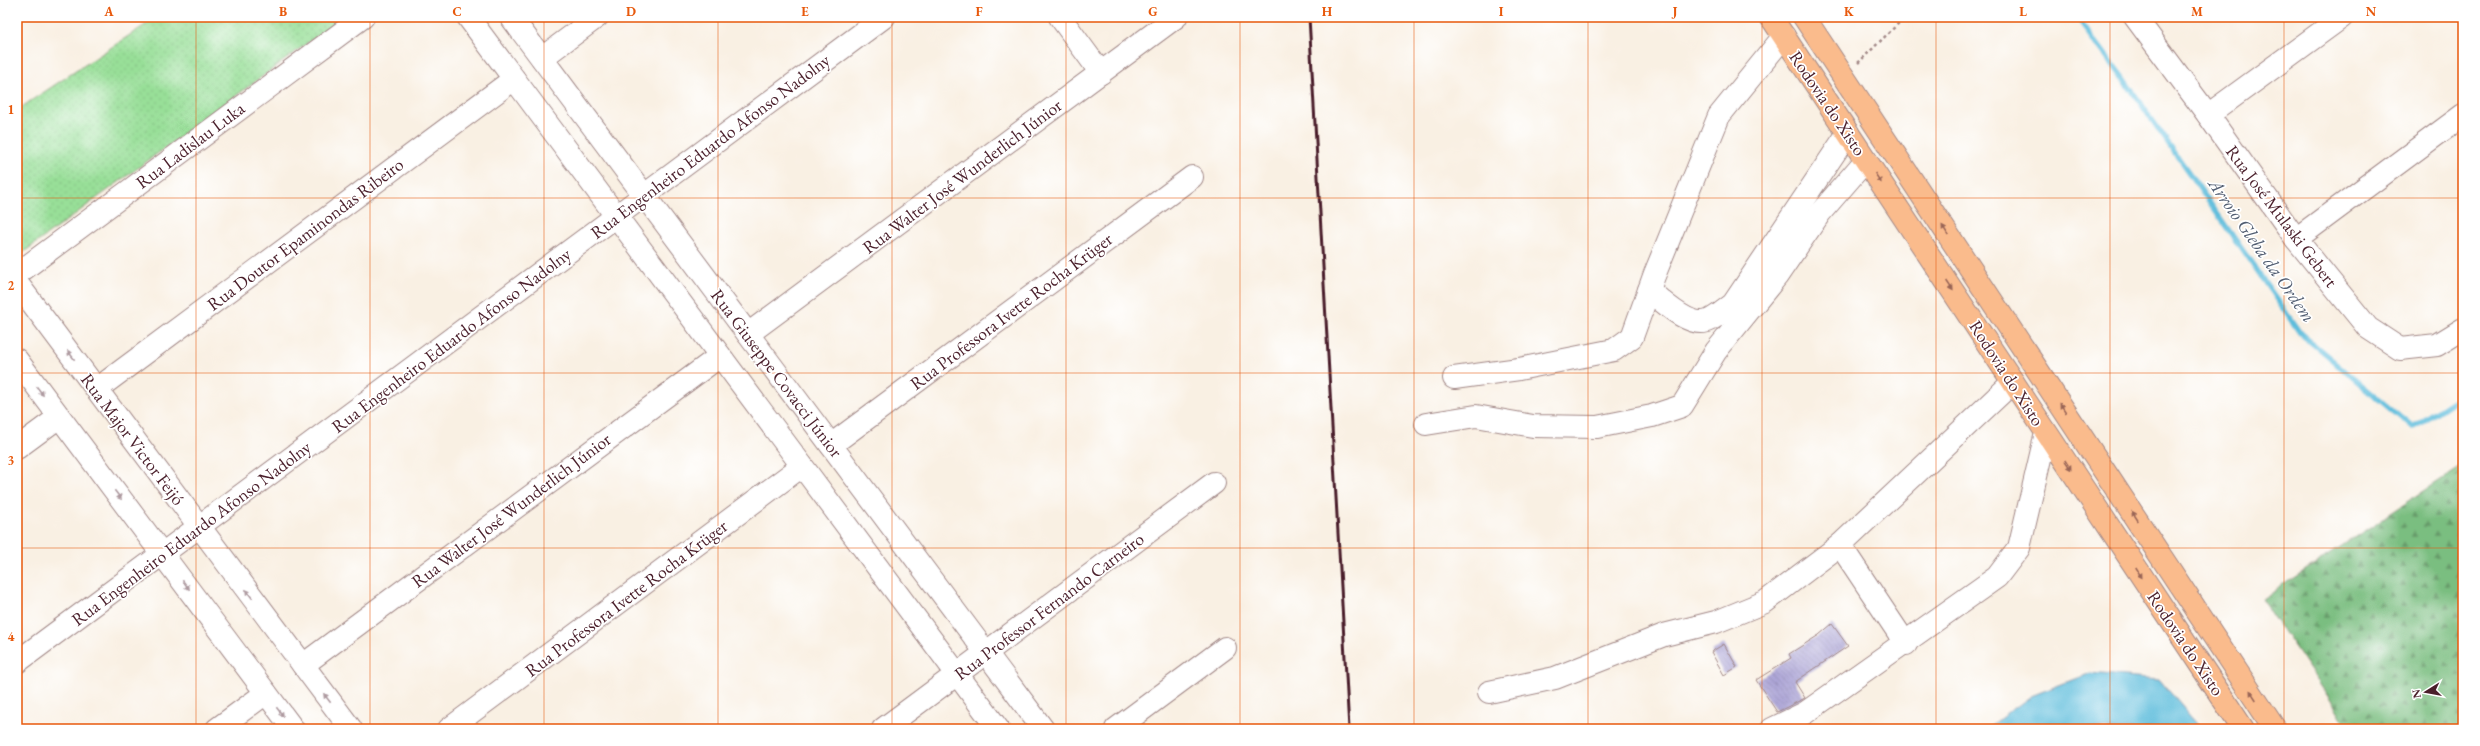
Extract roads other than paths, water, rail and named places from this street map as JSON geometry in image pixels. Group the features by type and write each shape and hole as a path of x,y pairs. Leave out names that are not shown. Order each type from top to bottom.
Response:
{"highway":[{"name":"Rodovia do Xisto","path":"1771,17 2243,729"},
{"name":"Rodovia do Xisto","path":"1804,17 2275,728"}],"street":[{"name":"Rua Ladislau Luka","path":"17,274 363,17"},
{"name":"Rua Giuseppe Covacci Júnior","path":"468,17 998,729"},
{"name":"Rua Giuseppe Covacci Júnior","path":"511,17 1043,729"},
{"path":"542,58 597,17"},
{"name":"Rua Engenheiro Eduardo Afonso Nadolny","path":"17,662 884,17"},
{"path":"1060,17 1101,72"},
{"name":"Rua Walter José Wunderlich Júnior","path":"748,334 1176,17"},
{"name":"Rua José Mulaski Gebert","path":"2134,17 2208,115 2296,239 2368,328 2400,349 2437,345 2463,329"},
{"path":"2208,115 2342,17"},
{"path":"1454,378 1519,369 1614,350 1632,337 1649,290 1720,116 1784,36"},
{"name":"Rua Doutor Epaminondas Ribeiro","path":"97,389 514,79"},
{"path":"2296,239 2463,115"},
{"path":"1649,290 1675,313 1696,321 1709,321 1733,304 1848,133"},
{"path":"1426,424 1476,416 1533,426 1597,427 1652,416 1682,406 1716,351 1777,276 1820,213 1866,160"},
{"name":"Rua Professora Ivette Rocha Krüger","path":"831,445 1192,177"},
{"name":"Rua Major Victor Feijó","path":"17,283 350,729"},
{"name":"Rua Walter José Wunderlich Júnior","path":"303,665 720,356"},
{"path":"17,360 293,729"},
{"path":"1489,692 1555,678 1664,636 1716,622 1765,602 1840,545 2013,382"},
{"path":"17,448 59,417"},
{"path":"1772,729 1805,713 1906,644 1997,577 2019,548 2046,433"},
{"name":"Rua Professora Ivette Rocha Krüger","path":"449,729 802,466"},
{"name":"Rua Professor Fernando Carneiro","path":"883,729 1214,483"},
{"path":"1840,545 1906,644"},
{"path":"1116,729 1225,648"},
{"path":"217,729 266,693"}],"water":[{"path":"2090,673 2159,679 2201,729 1986,729 2031,696"}],"waterway":[{"name":"Arroio Gleba da Ordem","path":"2077,17 2123,78 2300,333 2413,428 2463,394"}],"railway":[{"path":"1309,17 1349,729"}]}
